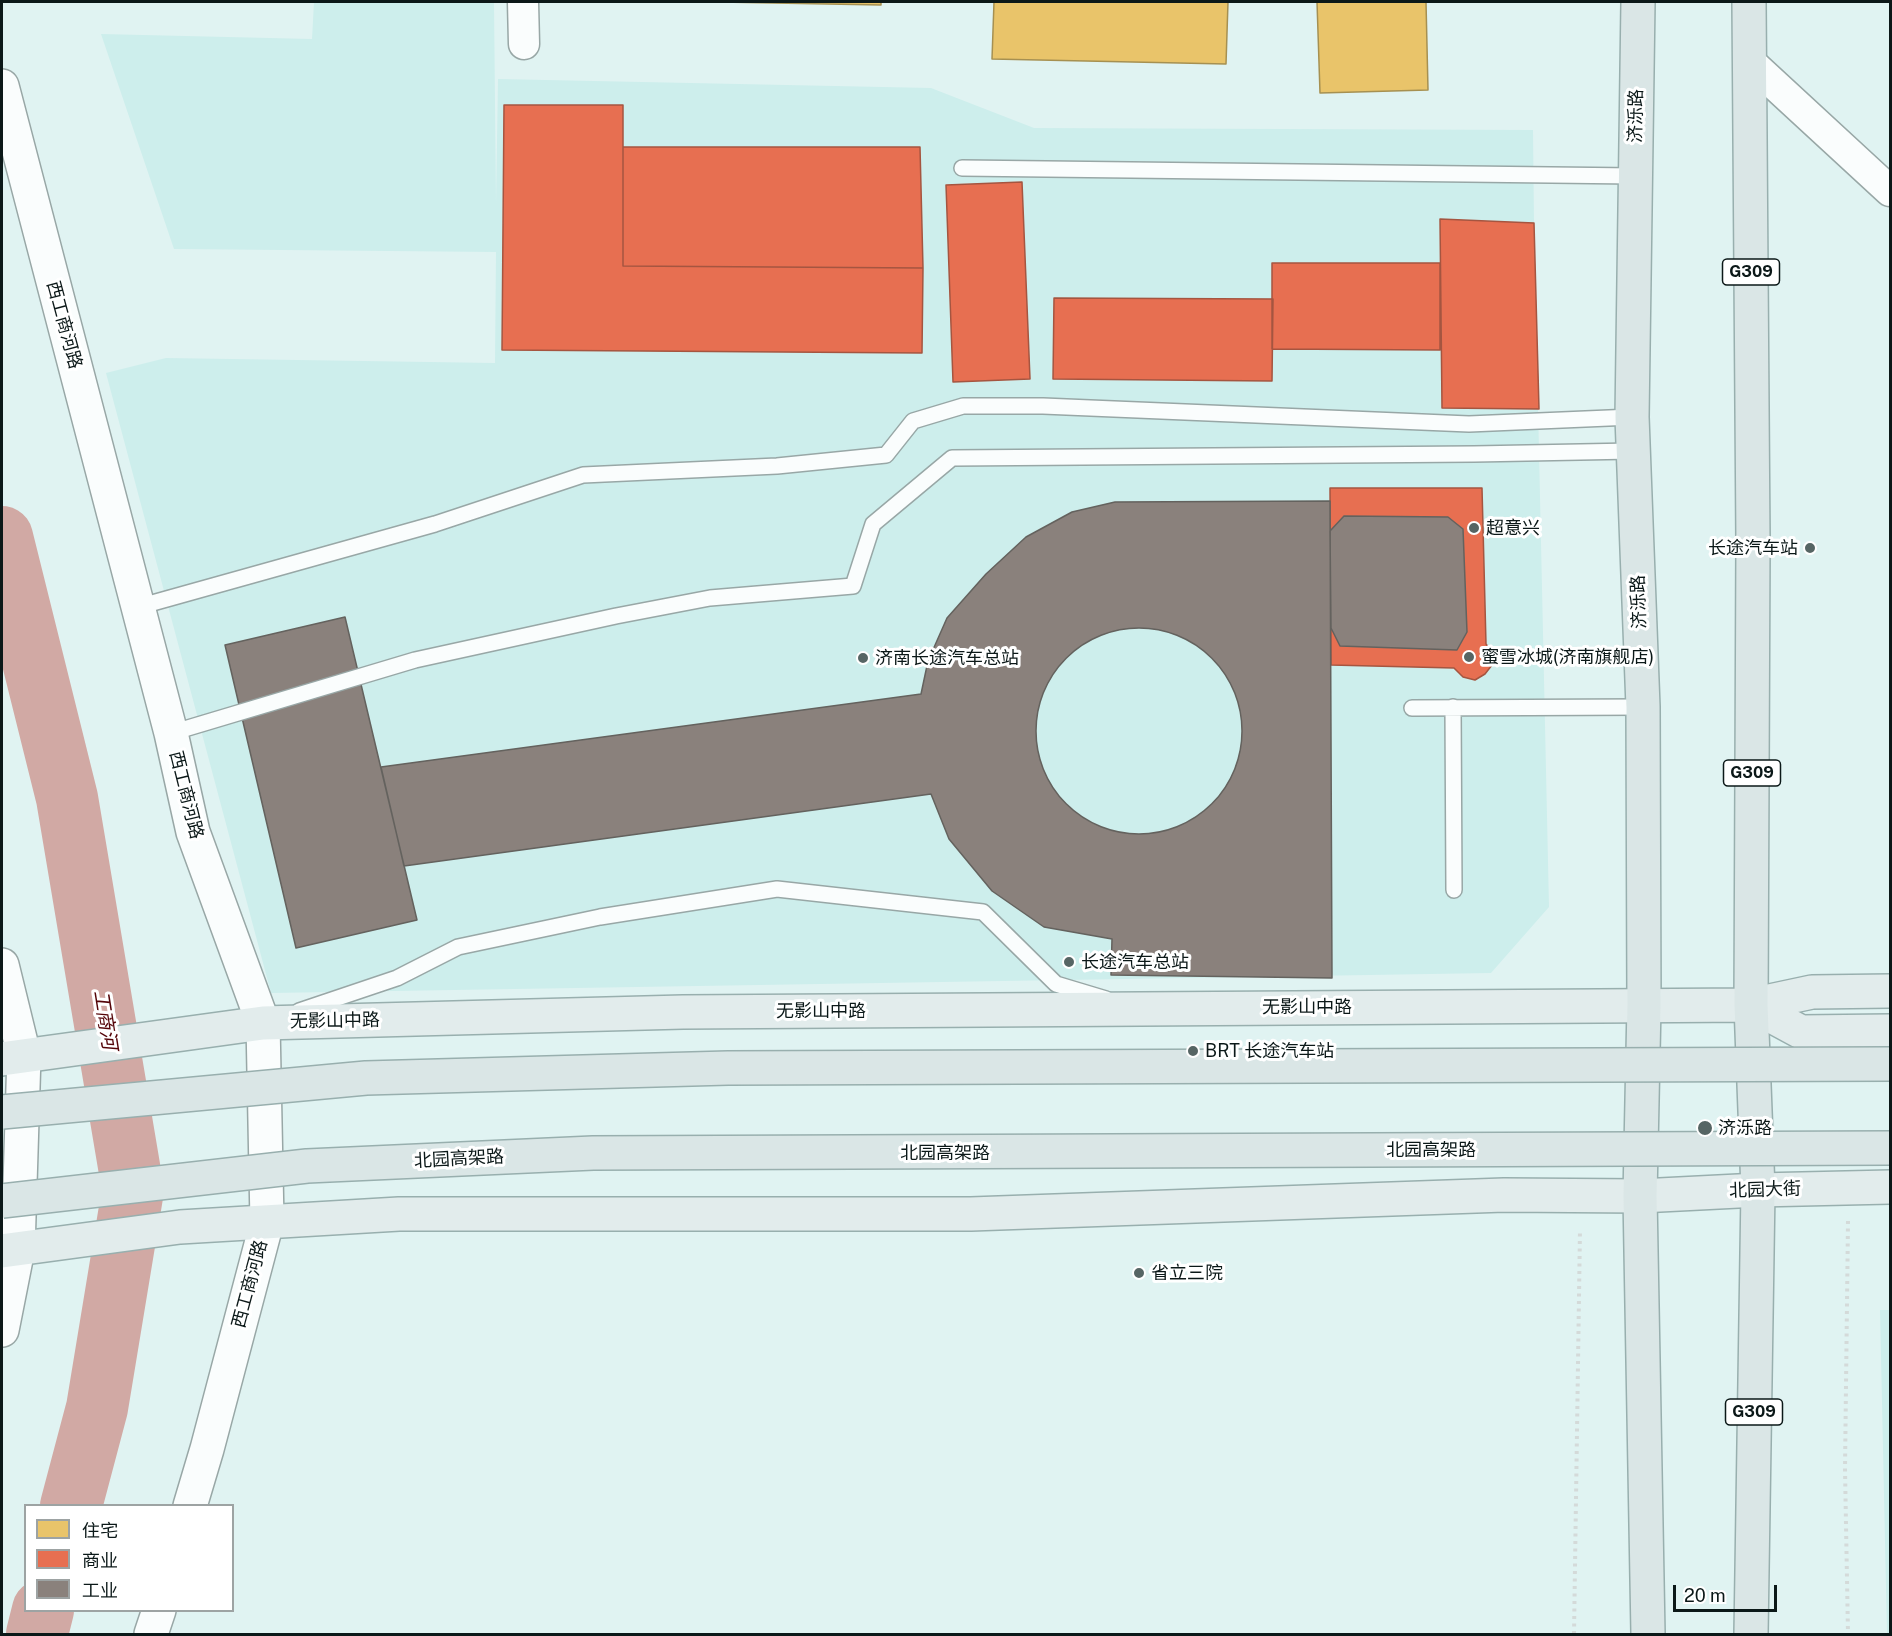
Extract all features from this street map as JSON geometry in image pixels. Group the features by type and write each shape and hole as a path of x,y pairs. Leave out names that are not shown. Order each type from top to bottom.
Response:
{"highway":[{"name":"济泺路","path":"1638,2 1632,417 1643,706 1644,1005 1640,1196 1648,1635"},
{"name":"G309","path":"1749,2 1753,531 1751,1005 1758,1190 1751,1635"},
{"path":"2,1112 366,1078 728,1068 1890,1065"},
{"name":"北园高架路","path":"2,1201 307,1166 593,1153 1890,1148"}],"main road":[{"name":"西工商河路","path":"2,86 171,733 193,832 263,1023 267,1222 191,1504"},
{"path":"2,965 13,1057 10,1250 2,1330"},
{"path":"1644,1005 1751,1005 1812,992 1890,992"},
{"name":"无影山中路","path":"13,1057 263,1023 683,1012 1644,1005"},
{"path":"1751,1005 1801,1032 1890,1031"},
{"name":"北园大街","path":"1640,1196 1890,1187"},
{"path":"10,1250 180,1227 399,1214 971,1214 1504,1195 1640,1196"},
{"path":"151,1635 159,1612"}],"street":[{"path":"524,2 524,44"},
{"path":"1749,61 1890,191"}],"lane":[{"path":"962,168 1635,176"},
{"path":"138,608 435,524 583,475 777,466 886,455 914,421 963,406 1043,406 1469,424 1632,417"},
{"path":"171,733 415,660 616,615 710,598 853,586 873,524 952,458 1633,451"},
{"path":"1412,708 1643,706"},
{"path":"1453,707 1454,890"},
{"path":"263,1023 397,978 458,948 600,917 777,889 983,912 1056,984 1137,1009"}],"path":[{"path":"1848,1188 1845,1469 1848,1635"},
{"path":"1574,1635 1581,1195"}],"shaded area":[{"name":"济南长途汽车总站","path":"314,2 494,2 496,204 498,79 931,88 1034,128 1533,130 1549,907 1491,973 271,993 106,373 166,358 495,363 496,252 174,249 101,34 312,39"},
{"path":"1880,1310 1890,1310 1890,1634 1887,1634"}],"building: 住宅":[{"path":"720,2 881,2 881,5"},
{"path":"994,2 1228,2 1226,64 992,59"},
{"path":"1317,2 1426,2 1428,90 1320,93"}],"building: 商业":[{"path":"504,105 623,105 623,266 923,268 922,353 502,350"},
{"path":"623,147 920,147 923,268 623,266"},
{"path":"1022,182 1030,379 953,382 946,185"},
{"path":"1440,219 1534,223 1539,409 1442,408"},
{"path":"1272,263 1440,263 1440,350 1272,349"},
{"path":"1054,298 1273,299 1272,381 1053,379"},
{"path":"1330,488 1482,488 1486,644 1492,652 1492,665 1485,674 1475,680 1463,677 1454,668 1331,665"}],"building: 工业":[{"path":"1330,501 1332,978 1111,975 1112,939 1044,927 992,891 949,839 931,794 404,866 381,767 921,694 928,661 947,618 986,574 1026,537 1072,512 1115,502"},
{"path":"1344,516 1448,517 1463,529 1467,632 1457,650 1340,646 1331,628 1330,531"},
{"path":"345,617 417,920 296,948 225,645"},
{"path":"1129,628 1149,628 1179,635 1205,651 1219,665 1235,691 1242,731 1235,771 1219,797 1205,811 1179,827 1149,834 1129,834 1099,827 1073,811 1059,797 1043,771 1036,741 1036,721 1043,691 1059,665 1073,651 1099,635"}],"waterway":[{"name":"工商河","path":"2,537 67,798 133,1190 97,1408 72,1504"},
{"name":"工商河","path":"37,1634 42,1612"}],"place":[{"name":"超意兴","path":"1474,528"},
{"name":"长途汽车站","path":"1810,548"},
{"name":"蜜雪冰城(济南旗舰店)","path":"1469,657"},
{"name":"济南长途汽车总站","path":"863,658"},
{"name":"长途汽车总站","path":"1069,962"},
{"name":"BRT 长途汽车站","path":"1193,1051"},
{"name":"济泺路","path":"1705,1128"},
{"name":"省立三院","path":"1139,1273"}]}
